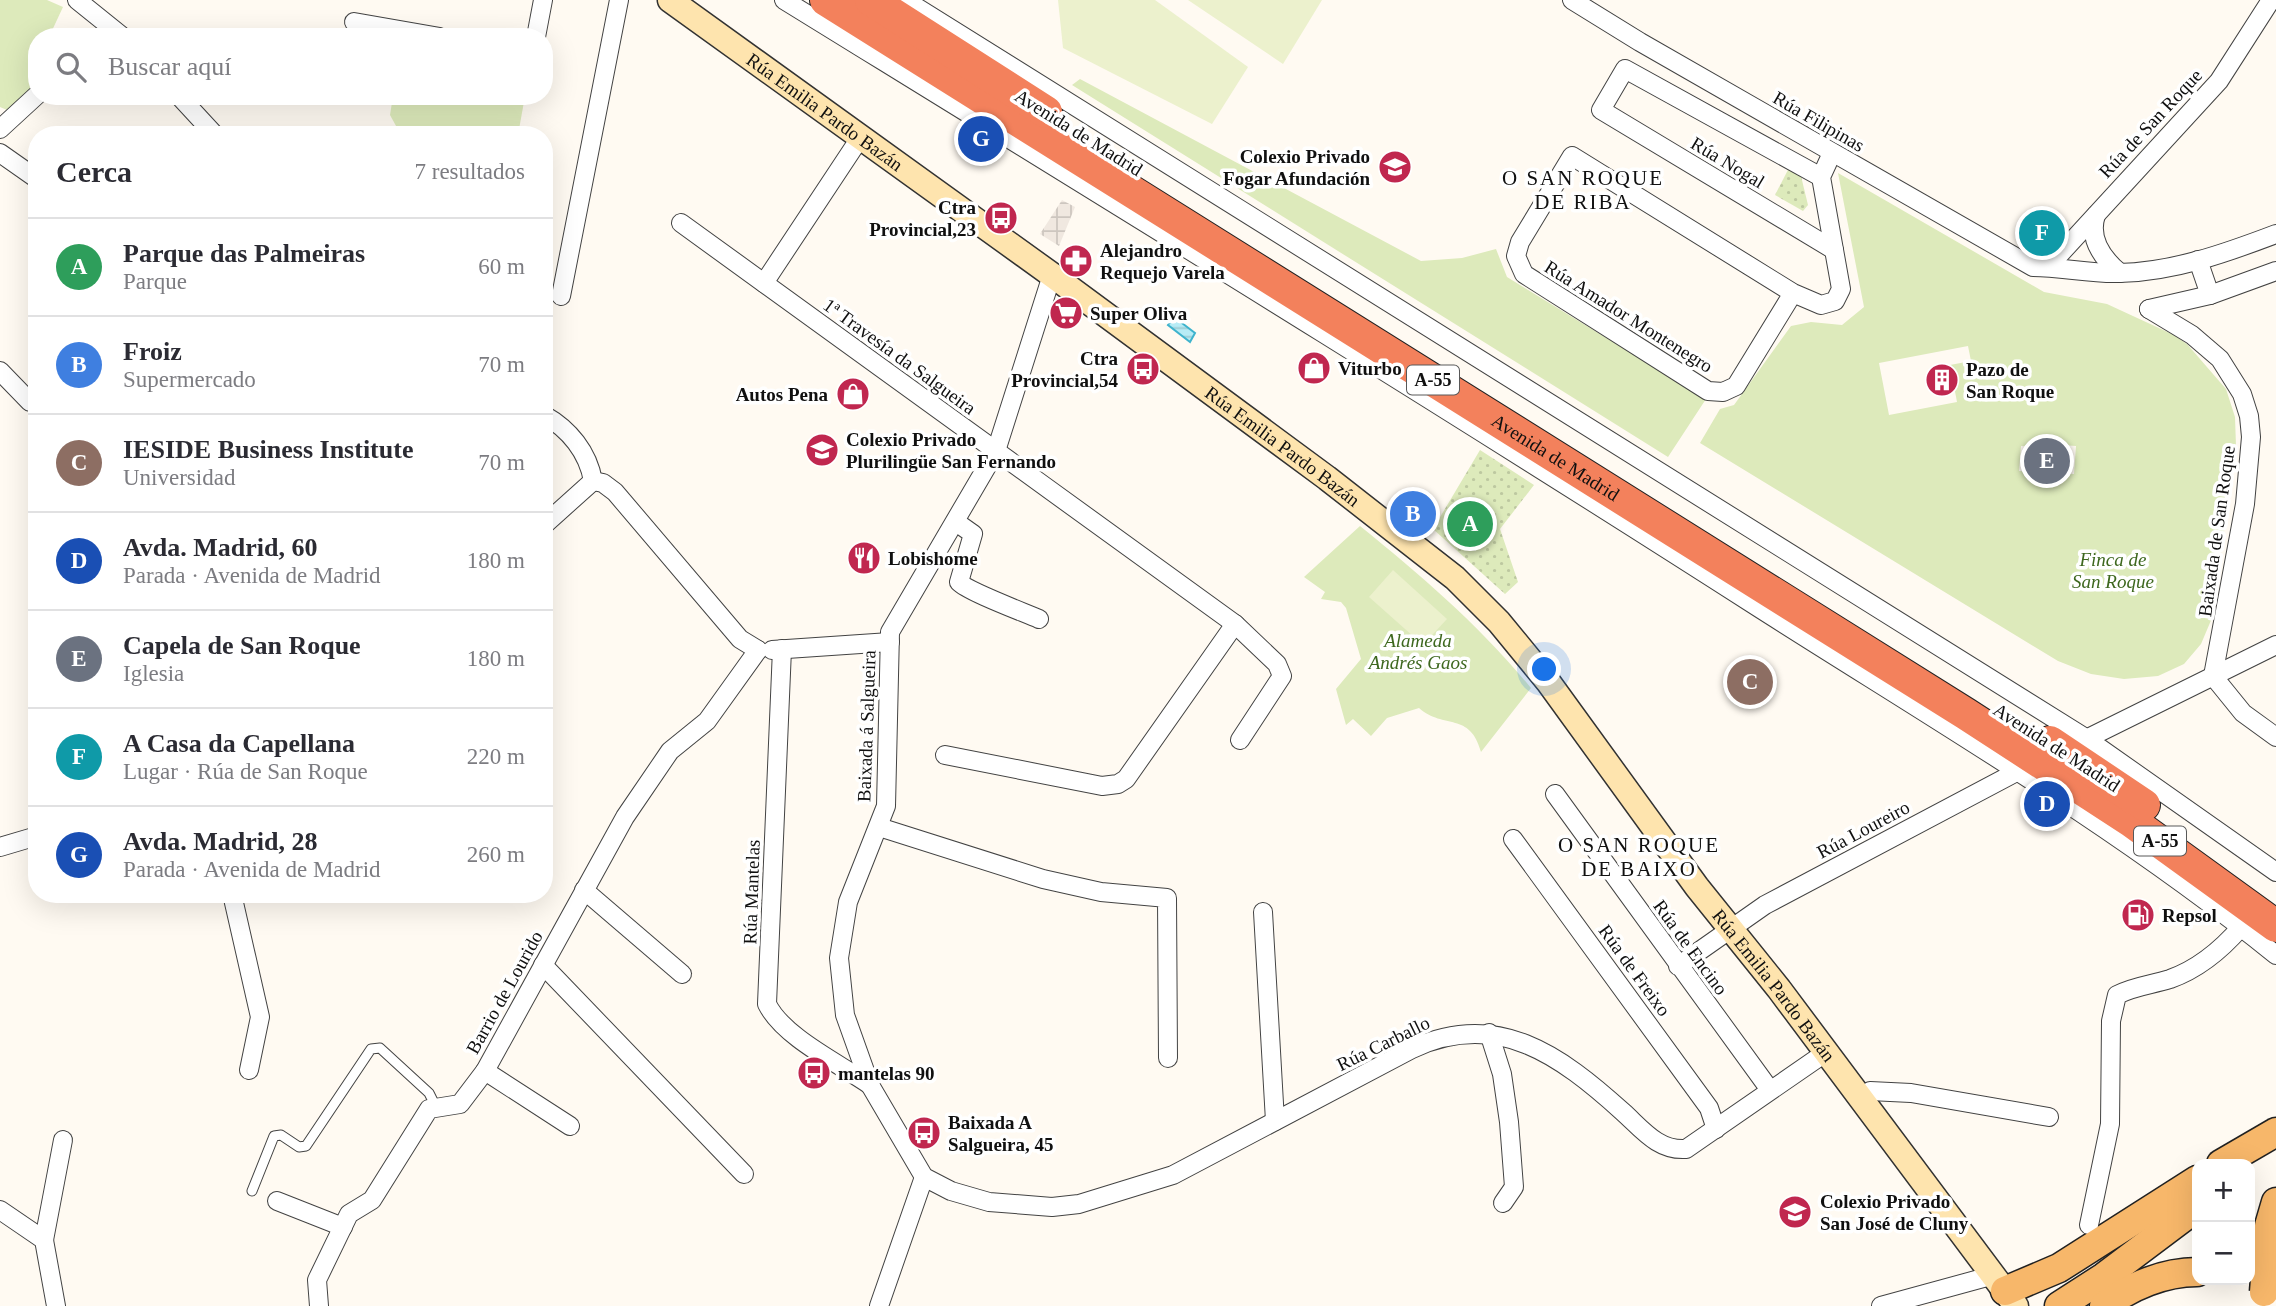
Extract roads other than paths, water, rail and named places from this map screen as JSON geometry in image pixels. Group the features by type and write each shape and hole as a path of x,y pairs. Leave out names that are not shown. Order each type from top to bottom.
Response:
{"highway":[{"name":"Avenida de Madrid","path":"825,0 2051,756 2276,926"},
{"name":"Avenida de Madrid","path":"871,0 2276,900"}],"main road":[{"path":"2230,1159 2276,1132"},
{"path":"2253,1159 2276,1138"},
{"path":"2005,1291 2059,1268 2192,1183"},
{"path":"2264,1286 2269,1226 2276,1202"},
{"path":"2059,1306 2104,1277 2192,1210"},
{"path":"2105,1306 2122,1293 2159,1278 2192,1273"}],"street":[{"path":"77,0 107,28"},
{"path":"538,28 543,0"},
{"path":"561,296 619,0"},
{"name":"Rúa Emilia Pardo Bazán","path":"670,0 1052,275 1327,478 1455,578 1499,622 1549,683 2005,1291"},
{"name":"Avenida de Madrid","path":"784,0 1638,530 2051,756"},
{"name":"Avenida de Madrid","path":"905,0 1990,680 2051,756"},
{"name":"Rúa Filipinas","path":"1572,0 2018,261 2033,267 2120,273 2198,260 2276,234"},
{"name":"Rúa de San Roque","path":"2049,266 2219,81 2271,0"},
{"path":"354,22 388,28"},
{"name":"Rúa Nogal","path":"1821,177 1625,69 1601,110 1834,250"},
{"path":"0,129 28,103"},
{"path":"187,105 207,126"},
{"path":"764,283 860,138"},
{"path":"0,153 28,173"},
{"path":"1793,293 1821,305 1835,301 1841,289 1821,177 1832,153"},
{"name":"Rúa Amador Montenegro","path":"1572,156 1793,293 1736,386 1723,392 1708,391 1524,274 1516,256 1520,242 1572,156"},
{"path":"2096,215 2093,232 2097,246 2120,273"},
{"name":"1ª Travesía da Salgueira","path":"681,223 1233,623 1277,664 1282,676 1240,740"},
{"path":"2198,260 2210,295 2276,271"},
{"name":"Baixada á Salgueira","path":"923,1177 870,1085 845,1015 839,958 849,902 886,806 890,642 895,622 996,451 1052,275"},
{"name":"Baixada de San Roque","path":"2210,295 2149,309 2192,335 2220,359 2242,394 2249,416 2251,437 2245,504 2213,676"},
{"path":"0,371 28,400"},
{"path":"553,420 564,426 591,468 593,481"},
{"path":"553,517 593,481"},
{"path":"593,481 603,483 615,492 740,639 758,650 890,642"},
{"path":"956,522 973,534 969,557 959,574 959,582 965,588 984,593 1039,620"},
{"path":"945,755 1102,786 1118,784 1126,779 1233,623"},
{"name":"Rúa Loureiro","path":"1678,965 1765,905 2051,756 2276,645"},
{"name":"Rúa Mantelas","path":"782,649 767,1004 773,1017 793,1033 870,1085"},
{"name":"Barrio de Lourido","path":"319,1306 317,1280 349,1214 372,1200 429,1109 460,1104 485,1071 625,817 670,751 707,722 758,650"},
{"path":"2213,676 2243,713 2276,737"},
{"path":"2051,756 2276,873"},
{"path":"2051,756 2164,870 2276,955"},
{"name":"Rúa de Encino","path":"1555,794 1770,1090"},
{"path":"879,827 1043,879 1101,891 1167,898 1168,1058"},
{"path":"0,847 28,839"},
{"name":"Rúa de Freixo","path":"1513,839 1709,1108 1716,1129"},
{"path":"584,890 682,974"},
{"path":"234,903 260,1017 248,1070"},
{"path":"1263,912 1275,1121"},
{"path":"2089,1225 2110,1124 2111,1021 2117,995 2144,984 2171,978 2192,968 2222,949 2241,927"},
{"path":"543,965 744,1174"},
{"name":"Rúa Carballo","path":"923,1177 951,1191 989,1202 1043,1207 1079,1204 1173,1175 1432,1039 1461,1033 1489,1033 1524,1042 1566,1066 1668,1148 1686,1149 1825,1053"},
{"path":"1489,1033 1502,1074 1509,1122 1514,1186 1503,1203"},
{"path":"485,1071 570,1126"},
{"path":"1860,1098 1870,1091 1911,1093 2049,1117"},
{"path":"56,1306 44,1240 63,1140"},
{"path":"879,1306 923,1177"},
{"path":"277,1201 343,1227"},
{"path":"0,1210 44,1240"},
{"path":"1881,1306 2005,1291"}],"lane":[{"path":"252,1191 274,1136 281,1135 299,1147 306,1146 372,1049 380,1048 429,1093 436,1107"}],"water":[{"path":"1174,317 1195,333 1190,342 1168,325"}],"place":[{"name":"Avda. Madrid, 28","path":"981,139"},
{"name":"Colexio Privado Fogar Afundación","path":"1395,167"},
{"name":"Ctra Provincial,23","path":"1001,218"},
{"name":"A Casa da Capellana","path":"2042,233"},
{"name":"Alejandro Requejo Varela","path":"1076,261"},
{"name":"Super Oliva","path":"1066,313"},
{"name":"Viturbo","path":"1314,368"},
{"name":"Ctra Provincial,54","path":"1143,369"},
{"name":"Pazo de San Roque","path":"1942,380"},
{"name":"Autos Pena","path":"853,394"},
{"name":"Colexio Privado Plurilingüe San Fernando","path":"822,450"},
{"name":"Capela de San Roque","path":"2047,461"},
{"name":"Froiz","path":"1413,514"},
{"name":"Parque das Palmeiras","path":"1470,524"},
{"name":"Lobishome","path":"864,558"},
{"name":"IESIDE Business Institute","path":"1750,682"},
{"name":"Avda. Madrid, 60","path":"2047,804"},
{"name":"Repsol","path":"2138,915"},
{"name":"mantelas 90","path":"814,1073"},
{"name":"Baixada A Salgueira, 45","path":"924,1133"},
{"name":"Colexio Privado San José de Cluny","path":"1795,1212"}],"district":[{"name":"O SAN ROQUE DE RIBA","path":"1583,190"},
{"name":"O SAN ROQUE DE BAIXO","path":"1639,857"}],"park label":[{"name":"Finca de San Roque","path":"2113,570"},
{"name":"Alameda Andrés Gaos","path":"1418,651"}]}
